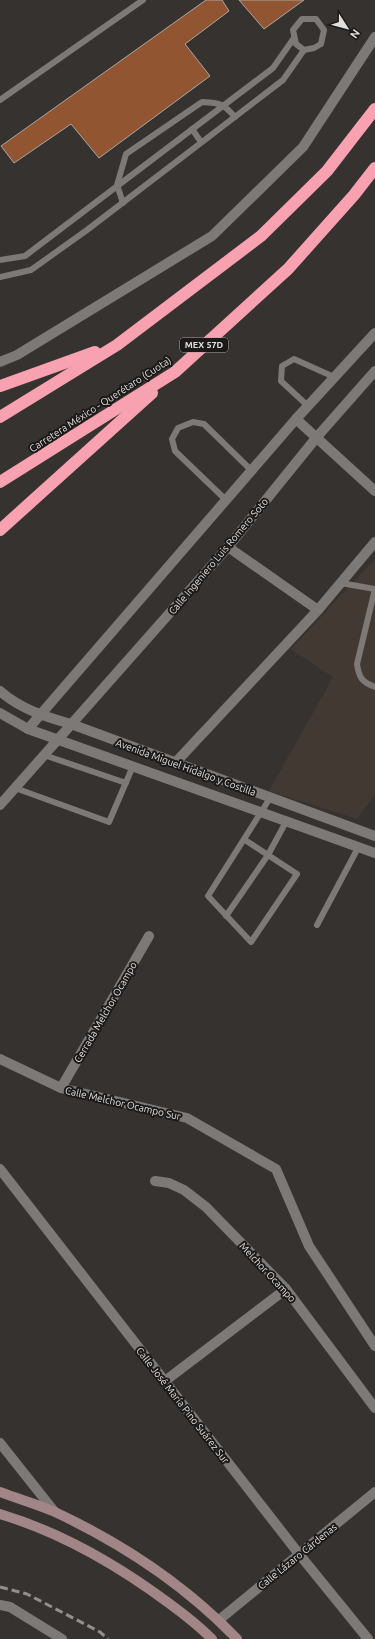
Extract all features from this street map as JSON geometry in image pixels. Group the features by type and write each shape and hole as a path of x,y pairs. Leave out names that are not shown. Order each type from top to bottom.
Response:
{"highway":[{"path":"0,417 117,345 261,236 327,171 375,109"},
{"name":"Carretera México - Querétaro (Cuota)","path":"0,482 175,372 288,269 354,195 375,168"},
{"path":"0,386 117,345"},
{"path":"0,530 175,372"}],"main road":[{"path":"0,1492 54,1511 111,1542 161,1574 218,1620 237,1639"},
{"path":"0,1514 27,1522 101,1558 150,1590 200,1627 212,1639"}],"street":[{"path":"0,362 17,355 212,236 303,147 375,37"},
{"path":"28,729 251,470 375,333"},
{"name":"Calle Ingeniero Luis Romero Soto","path":"0,805 228,547 316,438 375,371"},
{"path":"296,419 375,490"},
{"path":"176,762 318,610 375,542"},
{"path":"228,547 318,610"},
{"name":"Avenida Miguel Hidalgo y Costilla","path":"0,691 7,697 39,715 71,724 375,836"},
{"name":"Avenida Miguel Hidalgo y Costilla","path":"0,713 28,729 287,820 375,853"},
{"name":"Cerrada Melchor Ocampo","path":"61,1088 149,936"},
{"name":"Calle Melchor Ocampo Sur","path":"0,1059 61,1088 187,1118 276,1169 310,1246 375,1346"},
{"name":"Calle José María Pino Suárez Sur","path":"0,1169 299,1554 368,1639"},
{"name":"Melchor Ocampo","path":"155,1181 169,1183 184,1190 206,1207 286,1289 375,1408"},
{"path":"164,1381 286,1289"},
{"path":"0,1443 54,1511"},
{"name":"Calle Lázaro Cárdenas","path":"218,1620 375,1492"},
{"path":"0,1605 10,1607 62,1639"}],"lane":[{"path":"0,100 143,0"},
{"path":"0,277 31,270 123,203 283,80 304,50 314,48 321,44 324,30 316,19 302,19 293,30 296,44 304,50"},
{"path":"0,260 25,256 225,105 273,68 294,38"},
{"path":"123,203 117,186 126,154 202,102 214,102 225,105 235,117"},
{"path":"192,129 201,142"},
{"path":"308,406 281,381 282,366 294,359 334,377"},
{"path":"226,500 175,451 172,439 178,428 193,422 204,424 251,470"},
{"path":"341,583 375,589 356,664 359,675 366,683 375,687"},
{"path":"44,755 126,782"},
{"path":"15,788 110,822 133,766"},
{"path":"245,840 297,874 251,942 208,896 245,840 270,798"},
{"path":"226,916 268,855 287,820"},
{"path":"317,924 359,846"}],"shaded area":[{"path":"375,559 375,794 357,819 269,791 333,677 291,649"}],"building":[{"path":"206,0 222,0 229,11 185,44 210,76 99,158 71,124 14,163 1,146"},
{"path":"239,0 304,0 264,29"}],"railway":[{"path":"0,1587 27,1594 100,1632 108,1639"}]}
